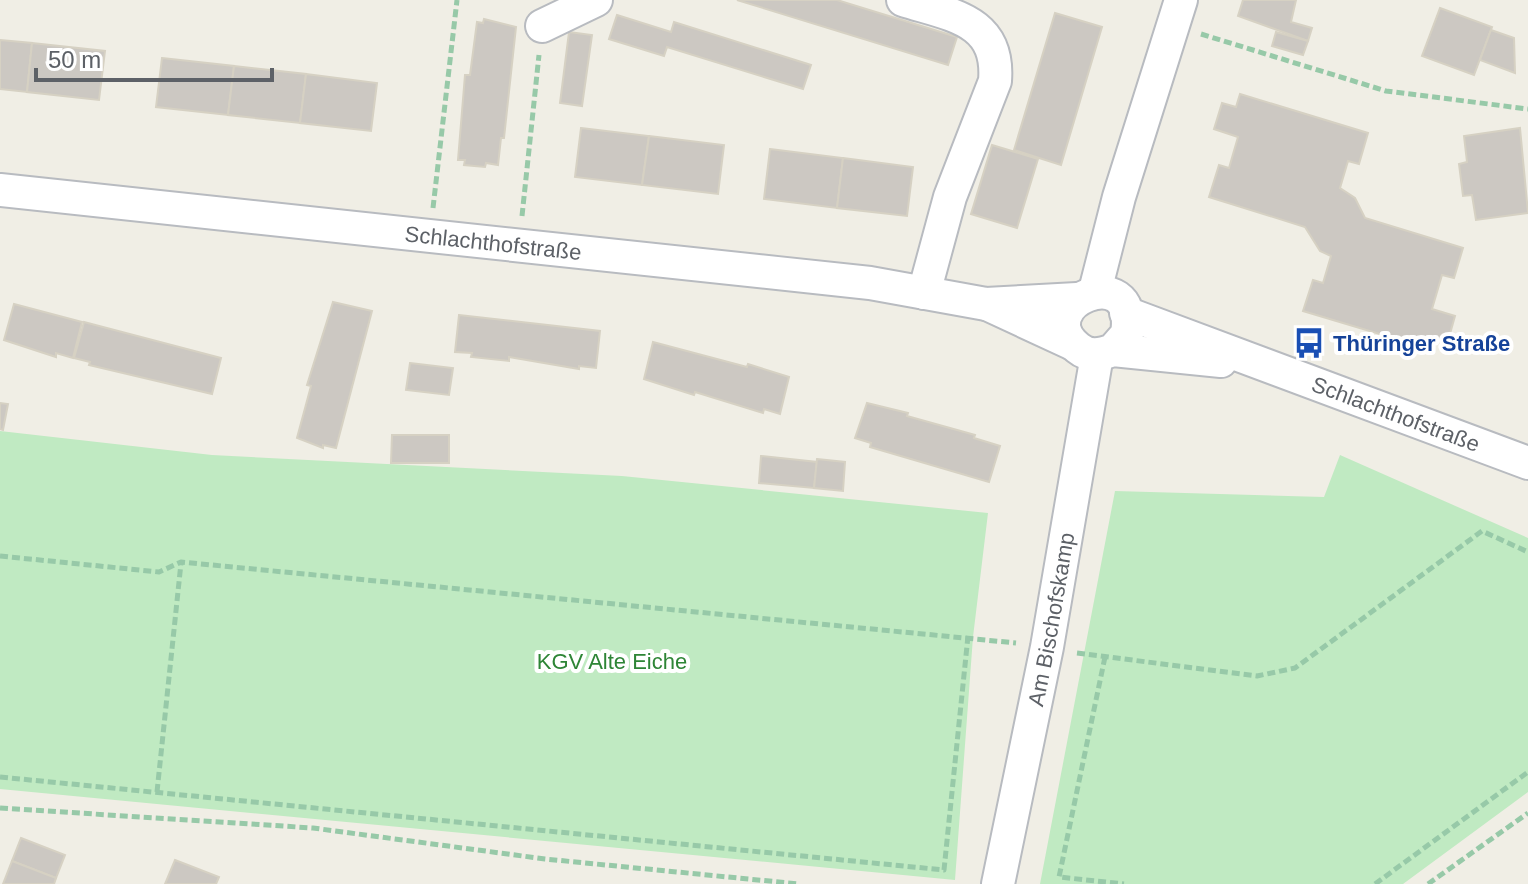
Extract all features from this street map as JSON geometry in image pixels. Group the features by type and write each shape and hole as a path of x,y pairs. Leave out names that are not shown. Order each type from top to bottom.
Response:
{"street":[{"path":"542,26 596,0"},
{"path":"903,0 963,19 980,30 996,63 995,81 950,197 924,293"},
{"path":"1086,295 1114,297 1126,313 1127,334 1094,350 1065,326 1070,307 1086,295 1178,13"},
{"name":"Schlachthofstraße","path":"0,190 870,283 986,304 1094,350 1264,366"},
{"name":"Schlachthofstraße","path":"986,304 1086,295"},
{"name":"Schlachthofstraße","path":"1126,313 1528,463"},
{"name":"Am Bischofskamp","path":"998,884 1047,647 1094,350"}],"path":[{"path":"430,236 457,0"},
{"path":"1178,13 1386,91 1528,109"},
{"path":"519,245 542,26"},
{"path":"1124,884 1059,877 1105,657 1257,676 1295,668 1482,531 1528,552"},
{"path":"0,556 159,572 181,562 968,636 944,870 0,777"},
{"path":"157,792 181,562"},
{"path":"1375,884 1528,772"},
{"path":"0,808 313,828 545,859 799,884"},
{"path":"1428,884 1528,813"}],"green space":[{"name":"KGV Alte Eiche","path":"0,431 212,455 622,476 988,513 973,637 955,880 0,789"},
{"path":"1340,455 1528,538 1528,792 1403,884 1040,884 1115,491 1324,497"}],"building":[{"path":"737,0 837,0 957,37 948,65"},
{"path":"1243,0 1296,0 1291,22 1312,28 1308,41 1238,16"},
{"path":"1440,8 1492,27 1474,75 1422,56"},
{"path":"1055,13 1102,27 1061,165 1014,150"},
{"path":"617,15 671,32 674,22 811,65 803,89 667,47 664,56 609,39"},
{"path":"484,19 516,27 504,138 501,138 498,165 486,163 485,167 464,165 465,160 458,160 465,75 470,75 477,22 483,23"},
{"path":"1491,30 1514,38 1515,73 1480,60"},
{"path":"569,32 592,35 582,106 560,103"},
{"path":"1276,32 1308,41 1303,55 1272,46"},
{"path":"0,40 32,43 27,92 0,89"},
{"path":"32,43 105,51 99,100 27,92"},
{"path":"162,58 234,66 228,115 156,107"},
{"path":"234,66 306,74 300,123 228,115"},
{"path":"306,74 377,83 371,131 300,123"},
{"path":"1240,94 1368,133 1359,164 1348,161 1340,188 1355,198 1365,218 1463,248 1454,278 1442,275 1432,309 1455,316 1448,341 1436,337 1433,350 1303,311 1313,280 1323,283 1331,256 1320,251 1305,227 1209,197 1219,165 1229,168 1238,137 1214,129 1222,103 1236,107"},
{"path":"581,128 649,136 642,185 575,177"},
{"path":"1520,128 1528,213 1476,220 1472,195 1463,196 1459,164 1467,162 1464,136"},
{"path":"649,136 724,145 718,194 642,185"},
{"path":"992,145 1038,159 1017,228 971,214"},
{"path":"770,149 843,158 837,208 764,199"},
{"path":"843,158 913,167 907,216 837,208"},
{"path":"333,302 372,311 336,448 323,445 323,448 297,438 311,386 307,385"},
{"path":"14,304 82,322 73,358 56,353 56,357 4,340"},
{"path":"459,315 600,331 596,368 579,366 579,369 509,357 509,361 471,357 472,353 455,352"},
{"path":"84,322 221,358 212,394 89,365 90,362 74,358"},
{"path":"653,342 789,377 780,414 764,409 763,413 644,379"},
{"path":"410,363 453,368 449,395 406,390"},
{"path":"0,403 8,404 3,430 0,429"},
{"path":"867,403 908,413 907,416 975,435 974,438 1000,446 989,482 870,447 871,443 855,438"},
{"path":"392,435 449,435 449,463 391,463"},
{"path":"761,456 817,462 814,488 759,483"},
{"path":"817,459 845,462 843,491 814,488"},
{"path":"21,838 65,855 56,878 12,861"},
{"path":"175,860 219,877 216,884 165,884"},
{"path":"12,861 56,878 54,884 3,884"}],"place":[{"name":"Thüringer Straße","path":"1309,343"}]}
